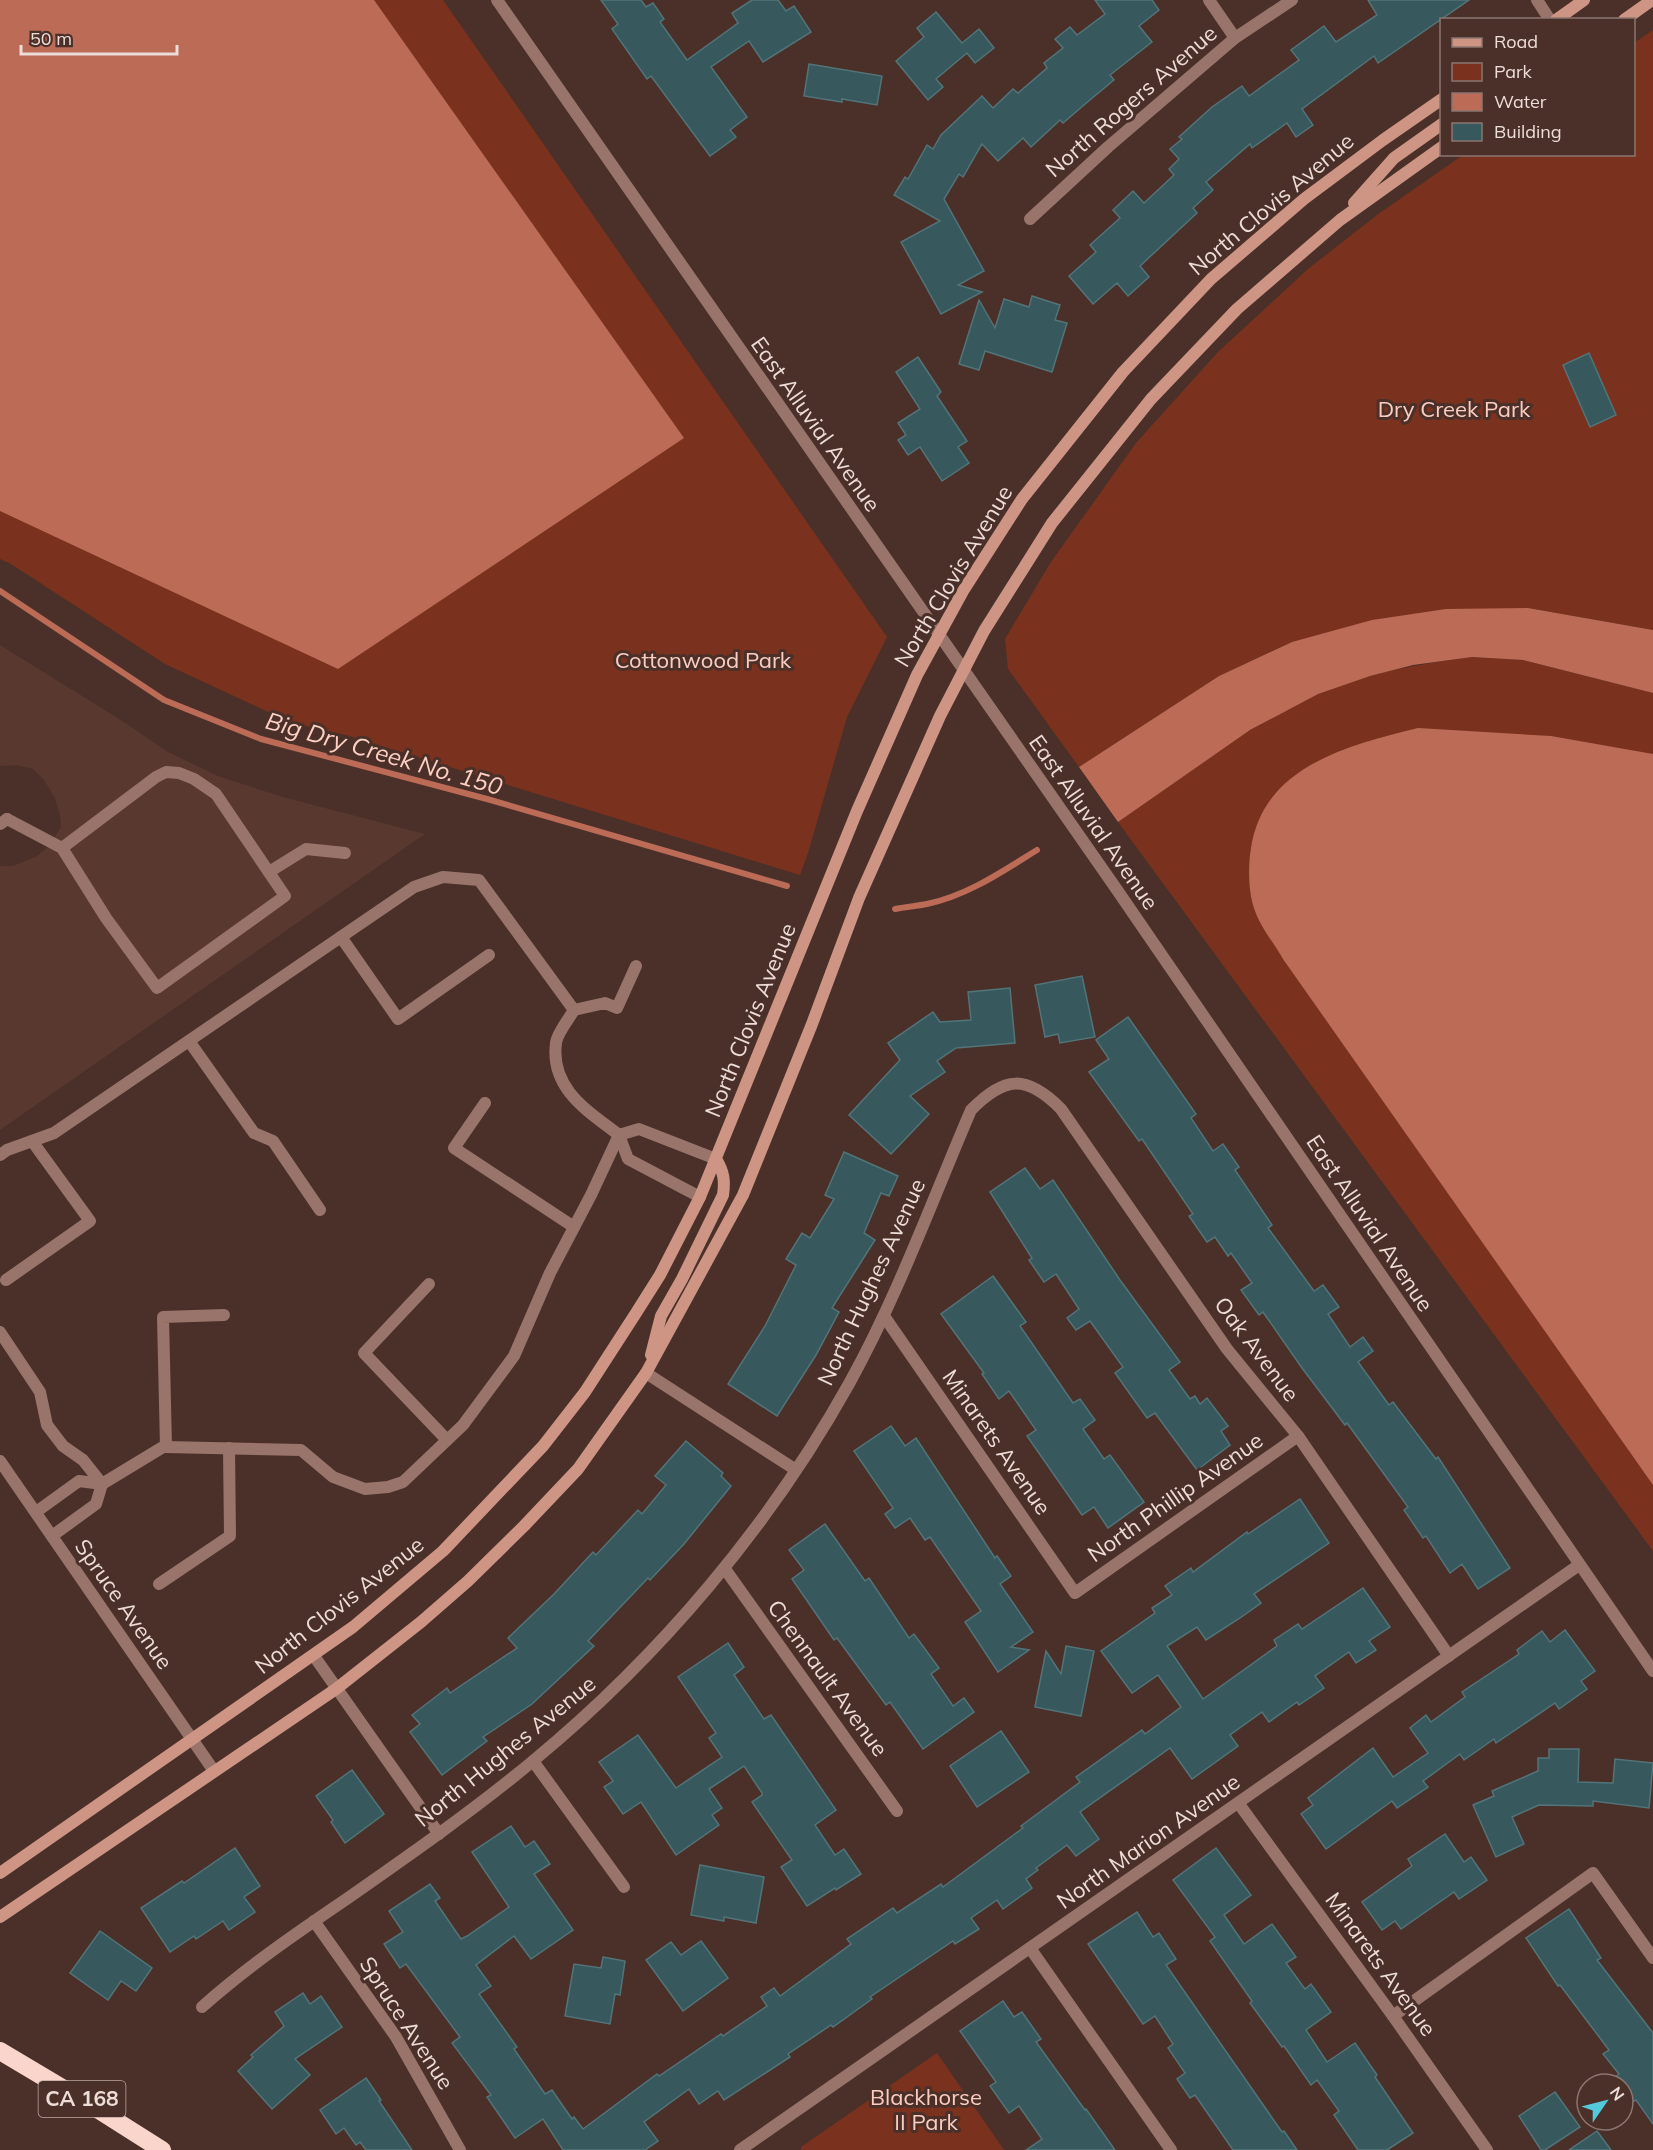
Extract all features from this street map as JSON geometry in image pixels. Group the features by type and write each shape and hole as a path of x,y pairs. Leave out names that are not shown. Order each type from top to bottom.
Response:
{"highway":[{"name":"CA 168","path":"0,2051 162,2150"}],"main road":[{"path":"1559,18 1584,0"},
{"path":"1627,18 1652,0"},
{"name":"North Clovis Avenue","path":"0,1873 314,1656 380,1605 443,1551 543,1446 585,1392 660,1275 716,1159 857,811 917,675 963,591 1022,499 1123,372 1211,279 1304,199 1440,100"},
{"path":"1340,219 1394,158 1440,125"},
{"path":"0,1917 336,1689 422,1622 468,1581 578,1469 646,1373 743,1195 812,1024 859,898 962,671 984,631 1052,523 1150,399 1237,309 1340,219 1440,148"},
{"path":"646,1373 661,1316 682,1279 723,1195 725,1182 723,1171 716,1159"}],"street":[{"name":"East Alluvial Avenue","path":"497,0 962,671 1115,887 1578,1565 1653,1671"},
{"path":"1209,0 1236,38"},
{"name":"North Rogers Avenue","path":"1030,219 1108,147 1236,38 1292,0"},
{"path":"1537,0 1549,18"},
{"path":"4,822 62,848 106,918 157,988 285,896 216,794 194,779 179,773 166,772 156,777 62,848"},
{"path":"269,872 306,849 345,853"},
{"path":"0,1155 7,1150 54,1133 414,886 443,877 479,880 574,1010"},
{"path":"341,937 398,1019 489,955"},
{"path":"636,966 617,1008 605,1003 574,1010 556,1041 558,1074 575,1101 619,1135 628,1159 699,1197"},
{"path":"189,1041 254,1133 273,1141 320,1210"},
{"name":"North Hughes Avenue","path":"202,2007 238,1975 439,1834 533,1761 602,1701 725,1569 796,1470 850,1382 884,1316 971,1110 1002,1086 1020,1084"},
{"name":"Oak Avenue","path":"1020,1084 1036,1088 1061,1109 1227,1349 1298,1436 1449,1656"},
{"path":"485,1103 454,1148 574,1227"},
{"path":"36,1512 79,1482 102,1484 163,1447 301,1450 333,1477 365,1490 388,1487 403,1482 463,1425 514,1356 550,1273 619,1135 639,1129 716,1159"},
{"path":"6,1280 90,1221 32,1141"},
{"path":"429,1284 364,1353 447,1440"},
{"path":"166,1447 163,1317 224,1315"},
{"name":"Minarets Avenue","path":"884,1316 1075,1593"},
{"path":"0,1332 40,1392 47,1425 63,1446 83,1460 102,1484"},
{"path":"646,1373 796,1470"},
{"name":"North Phillip Avenue","path":"1075,1593 1298,1436"},
{"path":"159,1584 230,1536 229,1448"},
{"name":"Spruce Avenue","path":"0,1461 214,1771"},
{"path":"52,1536 96,1504 102,1484"},
{"name":"North Marion Avenue","path":"740,2150 756,2146 1030,1948 1578,1565"},
{"name":"Chennault Avenue","path":"725,1569 897,1811"},
{"path":"314,1656 439,1834"},
{"path":"533,1761 624,1887"},
{"name":"Minarets Avenue","path":"1239,1804 1487,2150"},
{"path":"1393,2016 1593,1873 1653,1958"},
{"name":"Spruce Avenue","path":"314,1921 396,2037 460,2150"},
{"path":"1030,1948 1172,2150"}],"shaded area":[{"path":"0,645 168,752 218,776 283,797 425,834 0,1130 0,866 13,866 37,856 49,846 61,827 55,798 44,780 33,769 17,765 0,766"}],"green space":[{"name":"Cottonwood Park","path":"0,0 443,0 887,637 847,717 800,875 346,735 292,723 165,664 0,559"},
{"name":"Dry Creek Park","path":"1653,30 1653,630 1528,608 1292,642 1219,676 1079,767 1008,669 1005,639 1051,562 1136,443 1218,352 1308,269 1377,215 1462,156 1635,156 1635,42"},
{"path":"1472,657 1523,660 1653,693 1653,1551 1118,822 1239,737 1317,694 1354,680 1393,670"},
{"name":"Blackhorse II Park","path":"937,2053 1004,2150 801,2150 801,2147"}],"water":[{"path":"0,0 374,0 684,438 338,669 0,511"},
{"path":"1528,608 1653,630 1653,693 1523,660 1472,657 1413,665 1370,676 1318,694 1250,730 1118,822 1079,767 1219,676 1292,642 1372,620 1446,609"},
{"path":"1418,728 1551,736 1653,754 1653,1485 1283,959 1255,911 1249,880 1251,848 1259,820 1272,797 1291,778 1338,752 1364,742"}],"building":[{"path":"601,0 641,0 646,7 653,3 664,19 660,22 687,60 738,23 732,13 752,0 778,0 786,11 794,6 811,32 763,62 749,41 711,67 747,117 730,130 736,137 710,156 651,76 647,79 612,29 618,24"},
{"path":"1095,0 1152,0 1159,10 1139,26 1152,42 1110,75 1114,80 1063,123 1060,120 1031,147 1023,138 998,161 982,144 963,177 959,174 944,199 984,271 958,285 982,292 941,314 901,242 940,221 894,195 905,177 908,179 927,145 933,149 941,135 982,96 993,108 1013,89 1018,93 1047,68 1044,63 1063,48 1055,39 1070,27 1077,35 1105,14"},
{"path":"1368,0 1469,0 1378,63 1374,56 1302,109 1313,125 1296,137 1287,123 1252,148 1250,144 1206,182 1213,190 1193,208 1197,213 1140,266 1149,277 1128,296 1117,283 1093,304 1069,276 1096,252 1090,245 1120,218 1113,210 1133,191 1144,203 1174,175 1169,169 1179,159 1170,149 1182,139 1179,137 1212,107 1242,86 1249,96 1299,60 1291,50 1324,26 1336,42 1377,15"},
{"path":"936,12 962,43 979,29 994,48 975,63 967,53 936,79 943,87 928,100 896,61 924,37 917,28"},
{"path":"809,64 882,76 877,105 804,96"},
{"path":"1032,296 1060,305 1055,320 1067,323 1052,372 985,351 979,370 959,364 979,300 995,328 1004,299 1029,307"},
{"path":"1589,353 1616,415 1590,427 1563,365"},
{"path":"918,357 941,392 937,396 967,441 958,447 969,463 942,481 920,447 908,455 898,440 906,435 898,423 920,409 896,372"},
{"path":"1082,976 1095,1037 1060,1043 1058,1034 1045,1037 1035,985"},
{"path":"1010,988 1015,1043 956,1048 937,1061 945,1072 910,1096 929,1114 891,1154 849,1115 900,1060 888,1043 933,1012 940,1022 971,1020 968,992"},
{"path":"1128,1017 1196,1114 1191,1118 1213,1151 1223,1144 1239,1167 1235,1170 1272,1225 1268,1228 1314,1291 1323,1285 1339,1307 1328,1314 1350,1347 1363,1337 1373,1351 1358,1362 1389,1405 1393,1402 1436,1459 1438,1457 1510,1568 1478,1589 1462,1564 1450,1573 1426,1536 1423,1538 1404,1510 1408,1507 1347,1423 1345,1425 1263,1312 1259,1315 1241,1290 1252,1283 1231,1253 1228,1256 1215,1237 1207,1242 1189,1216 1193,1214 1142,1139 1139,1141 1089,1072 1109,1059 1096,1040"},
{"path":"844,1152 898,1176 889,1196 881,1193 864,1233 875,1240 832,1308 839,1312 816,1355 777,1416 728,1384 765,1326 796,1265 786,1259 802,1233 810,1238 834,1199 825,1195"},
{"path":"1025,1168 1040,1189 1053,1180 1120,1280 1180,1362 1169,1370 1190,1399 1195,1396 1200,1404 1207,1398 1228,1426 1221,1431 1230,1445 1197,1470 1155,1413 1147,1418 1115,1373 1123,1367 1090,1321 1076,1330 1067,1318 1079,1309 1056,1274 1044,1282 1029,1260 1032,1258 990,1192"},
{"path":"993,1276 1026,1322 1020,1326 1073,1403 1080,1399 1095,1420 1083,1429 1104,1459 1110,1455 1144,1502 1108,1528 1094,1507 1082,1515 1027,1436 1036,1430 1009,1391 999,1399 982,1374 984,1373 941,1314"},
{"path":"891,1426 905,1446 916,1438 995,1558 997,1556 1011,1576 1000,1584 1033,1632 1011,1647 1029,1650 998,1672 965,1622 981,1611 930,1537 925,1540 910,1518 895,1528 885,1514 893,1508 854,1451"},
{"path":"686,1441 723,1473 721,1476 731,1486 684,1544 588,1641 594,1646 532,1704 483,1737 487,1741 442,1775 410,1732 420,1724 412,1715 447,1688 450,1693 517,1648 508,1638 593,1552 596,1555 638,1510 642,1514 666,1485 655,1476"},
{"path":"1300,1499 1329,1543 1254,1594 1261,1603 1206,1640 1197,1627 1167,1646 1203,1699 1277,1646 1274,1640 1298,1624 1302,1629 1363,1588 1390,1627 1369,1641 1376,1650 1356,1663 1349,1652 1315,1676 1324,1688 1299,1705 1297,1702 1269,1722 1262,1712 1230,1735 1238,1746 1192,1779 1170,1748 1080,1812 1099,1839 1076,1856 1067,1845 1036,1868 1038,1870 1026,1879 1032,1888 1003,1909 997,1900 971,1918 979,1929 955,1944 953,1941 870,1997 872,1999 833,2027 831,2025 788,2054 790,2057 724,2100 718,2091 699,2104 689,2089 644,2122 658,2141 645,2150 563,2150 543,2119 515,2138 487,2097 491,2095 452,2043 460,2037 406,1964 400,1968 384,1944 403,1932 389,1911 430,1884 440,1898 435,1901 461,1939 467,1936 509,1907 472,1852 511,1826 525,1847 534,1841 550,1864 534,1874 573,1930 531,1959 514,1936 476,1965 491,1986 479,1994 517,2047 514,2049 545,2094 552,2090 572,2119 574,2117 583,2129 657,2074 659,2076 767,2006 761,1997 774,1988 780,1996 851,1944 847,1939 893,1908 897,1913 941,1884 943,1887 1023,1828 1021,1826 1080,1782 1076,1777 1142,1730 1145,1734 1181,1707 1158,1675 1132,1693 1101,1651 1155,1613 1152,1608 1172,1595 1165,1586 1191,1568 1193,1572 1247,1532 1248,1534"},
{"path":"825,1524 865,1581 869,1578 909,1638 914,1634 939,1668 931,1674 953,1706 964,1698 974,1712 923,1749 890,1702 886,1705 837,1638 834,1640 792,1579 804,1570 789,1550"},
{"path":"1565,1630 1595,1671 1581,1681 1587,1689 1559,1709 1555,1703 1496,1743 1494,1739 1464,1760 1460,1754 1423,1781 1428,1787 1397,1808 1392,1801 1326,1849 1301,1814 1313,1805 1308,1798 1373,1748 1393,1777 1428,1753 1410,1728 1426,1715 1431,1722 1465,1697 1462,1692 1519,1654 1517,1650 1542,1631 1550,1642"},
{"path":"728,1643 744,1667 734,1675 764,1719 771,1715 836,1810 815,1825 835,1855 844,1849 861,1874 807,1906 781,1867 792,1860 752,1802 762,1793 744,1766 709,1789 722,1808 712,1815 719,1825 676,1855 641,1802 623,1814 604,1787 613,1781 599,1762 638,1735 676,1788 722,1757 709,1738 716,1733 678,1677"},
{"path":"1066,1646 1094,1651 1081,1716 1035,1707 1046,1651 1061,1674"},
{"path":"1001,1731 1029,1772 977,1807 950,1766"},
{"path":"1549,1749 1579,1749 1578,1782 1613,1783 1615,1759 1653,1763 1649,1808 1593,1801 1593,1806 1539,1805 1512,1817 1524,1844 1496,1857 1473,1805 1494,1796 1492,1791 1538,1771 1538,1758 1549,1758"},
{"path":"352,1770 384,1814 345,1843 331,1822 333,1820 316,1796"},
{"path":"1445,1834 1464,1862 1471,1857 1487,1880 1459,1899 1454,1892 1401,1929 1395,1921 1382,1930 1362,1902 1412,1866 1408,1859"},
{"path":"235,1848 260,1886 244,1897 255,1912 229,1930 223,1921 196,1939 194,1936 170,1952 141,1908 182,1881 184,1883"},
{"path":"1216,1848 1251,1895 1224,1915 1244,1944 1272,1924 1296,1957 1286,1963 1305,1989 1311,1984 1331,2012 1306,2030 1327,2062 1355,2043 1413,2133 1387,2150 1358,2150 1334,2115 1339,2111 1317,2080 1311,2085 1250,2003 1252,2001 1210,1941 1215,1937 1173,1880"},
{"path":"700,1865 764,1877 756,1923 724,1917 724,1921 691,1915"},
{"path":"1569,1909 1601,1958 1597,1960 1653,2033 1653,2124 1635,2100 1635,2072 1617,2072 1603,2054 1609,2050 1560,1985 1558,1986 1526,1938"},
{"path":"1137,1912 1153,1937 1159,1933 1176,1959 1166,1965 1282,2132 1284,2131 1297,2150 1233,2150 1195,2095 1190,2098 1177,2079 1185,2073 1168,2048 1173,2044 1155,2016 1143,2024 1088,1944"},
{"path":"100,1931 152,1968 136,1991 121,1981 108,2000 70,1973"},
{"path":"701,1941 728,1978 683,2011 646,1960 671,1942 681,1955"},
{"path":"603,1957 625,1961 620,1995 615,1994 610,2024 565,2016 574,1964 601,1968"},
{"path":"303,1993 310,2004 321,1996 342,2027 295,2059 310,2075 272,2109 238,2071 253,2057 251,2055 284,2026 275,2012"},
{"path":"1003,2001 1014,2017 1022,2012 1041,2039 1036,2042 1115,2150 1026,2150 1042,2139 1019,2106 1009,2113 990,2086 996,2082 960,2031"},
{"path":"366,2078 412,2150 366,2150 360,2142 356,2145 344,2128 336,2134 320,2110"},
{"path":"1555,2092 1575,2120 1575,2130 1545,2150 1541,2150 1519,2116"},
{"path":"1598,2132 1611,2150 1569,2150"}],"waterway":[{"name":"Big Dry Creek No. 150","path":"0,591 164,700 261,739 487,799 787,886"},
{"name":"Big Dry Creek No. 150","path":"895,909 927,904 956,895 984,882 1037,850"}]}
